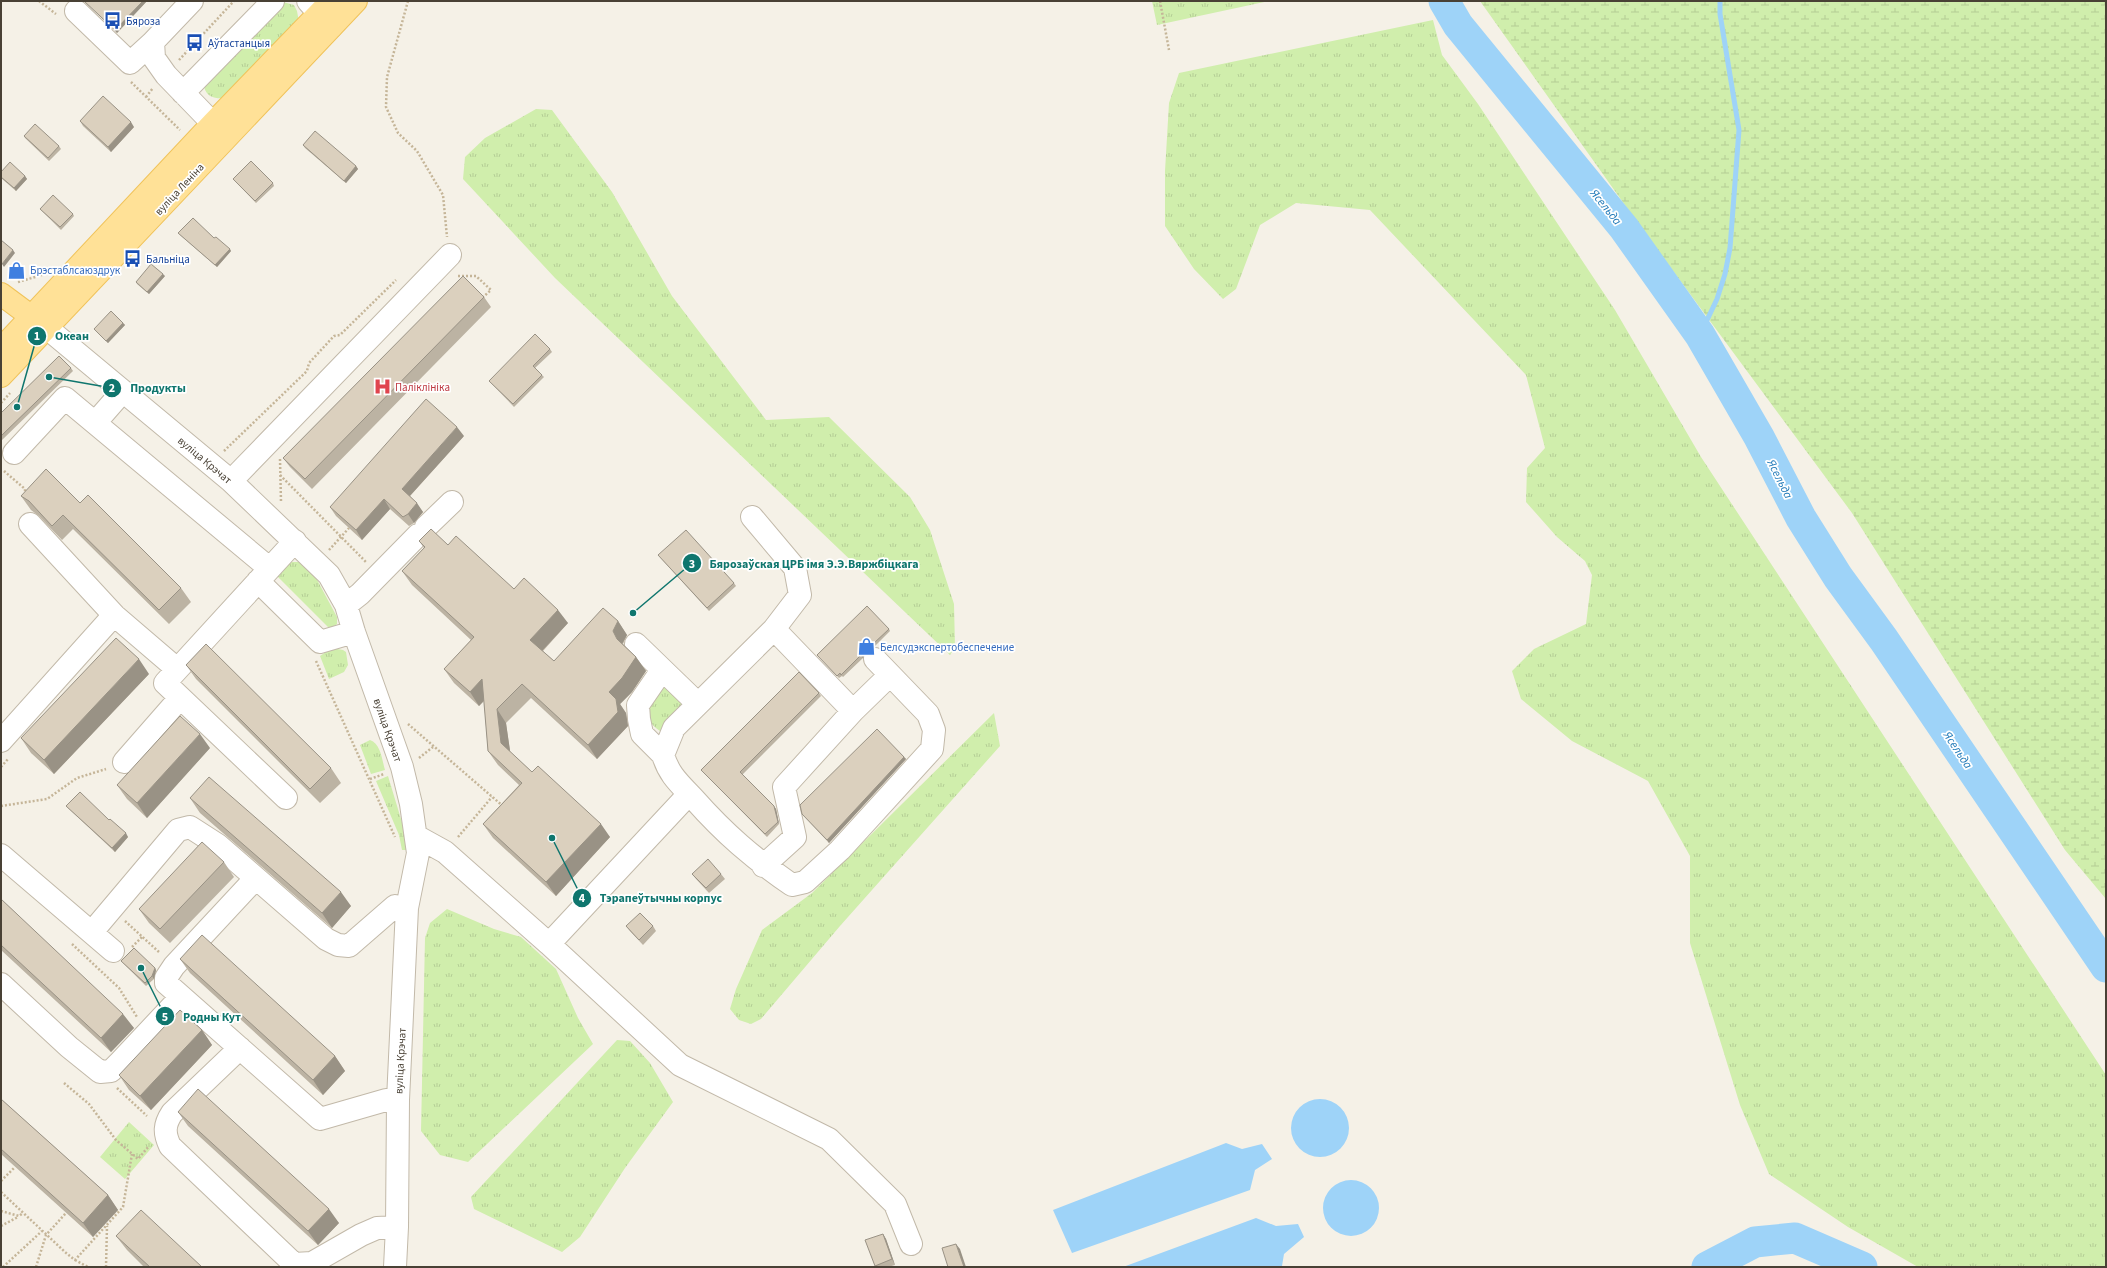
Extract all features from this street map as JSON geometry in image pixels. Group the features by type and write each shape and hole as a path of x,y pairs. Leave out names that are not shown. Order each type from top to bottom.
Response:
{"main road":[{"name":"вуліца Леніна","path":"1,376 39,322 220,131 322,11 356,1"},
{"path":"1,294 39,322"},
{"name":"вуліца Леніна","path":"1,349 39,322"}],"street":[{"path":"76,11 130,64 192,1"},
{"path":"184,92 273,1"},
{"path":"153,42 154,58 166,75 220,131"},
{"path":"231,480 450,255"},
{"name":"вуліца Крэчат","path":"39,322 231,480 330,575 346,605 354,632 402,767 411,804 418,853 407,908 398,1100 397,1228 394,1267"},
{"path":"95,423 123,391"},
{"path":"8,460 65,398 95,423 263,575 320,642 354,632"},
{"path":"346,605 360,594 378,574 452,502"},
{"path":"663,755 674,728 774,629 800,595 795,568 752,517"},
{"path":"30,524 114,615 177,669"},
{"path":"286,798 165,683 295,542"},
{"path":"1,742 114,615"},
{"path":"774,629 852,711"},
{"path":"636,644 698,704"},
{"path":"662,670 638,705 642,734 663,755 668,770 723,832 763,866 792,885 805,882 840,850 932,749 934,730 928,714 883,667 852,711 784,787 795,837 763,866"},
{"path":"124,762 180,698"},
{"path":"549,944 689,794"},
{"path":"92,932 178,830 190,827 218,845 255,879 326,939 338,945 349,946 395,906 407,908"},
{"path":"416,836 445,852 549,944 680,1065 829,1138 895,1204 911,1244"},
{"path":"1,855 113,951"},
{"path":"255,879 174,966 166,978 166,983 320,1119 386,1100 398,1100"},
{"path":"1,984 69,1047 100,1072 111,1071 181,997"},
{"path":"240,1048 172,1112 166,1123 165,1135 170,1146 294,1264 312,1263 361,1235 377,1228 397,1228"}],"path":[{"path":"178,60 234,1"},
{"path":"408,1 387,77 386,107 398,133 417,151 443,195 450,255"},
{"path":"1160,1 1169,50"},
{"path":"280,457 281,506"},
{"path":"8,460 25,489 25,496"},
{"path":"280,475 378,574"},
{"path":"328,551 349,528"},
{"path":"1,806 47,799 77,778 124,762"},
{"path":"445,852 492,797"},
{"path":"71,943 119,988 147,1033"},
{"path":"111,1071 112,1083 147,1116"},
{"path":"64,1083 90,1104 116,1140 138,1159 150,1145 156,1149"},
{"path":"75,1260 123,1207 132,1154"},
{"path":"1,1182 15,1167"},
{"path":"1,1192 46,1235 75,1260 88,1267"},
{"path":"1,1211 19,1216"},
{"path":"1,1226 23,1213"},
{"path":"36,1267 46,1235 66,1213"},
{"path":"106,1267 108,1224"},
{"path":"2,1267 42,1231"}],"green space":[{"path":"1152,1 1269,1 1157,25"},
{"path":"1480,1 2106,1 2106,899 2065,850 1852,513 1639,225"},
{"path":"283,2 294,5 299,22 226,98 215,98 207,94 204,87"},
{"path":"1433,20 1442,55 1478,104 1615,310 1701,457 2106,1075 2106,1267 1918,1267 1848,1227 1769,1174 1740,1105 1690,943 1690,856 1648,781 1572,741 1521,699 1512,671 1534,649 1586,624 1592,575 1585,561 1557,537 1526,502 1527,468 1545,448 1526,375 1370,210 1296,203 1260,225 1236,289 1223,299 1194,269 1165,226 1165,171 1169,103 1179,73"},
{"path":"536,109 552,110 612,192 672,296 766,420 829,417 910,497 930,530 954,604 955,647 950,655 555,278 463,179 465,157 485,138"},
{"path":"300,562 314,574 337,617 337,624 330,629 276,575 287,563"},
{"path":"332,648 346,652 348,665 344,672 329,679 320,656"},
{"path":"663,682 686,703 660,731 650,722 646,710"},
{"path":"994,713 1000,746 840,926 761,1019 751,1024 739,1020 730,1009 736,989 762,930 812,893"},
{"path":"370,740 377,745 379,749 385,770 371,774 360,745"},
{"path":"388,776 404,829 407,850 402,850 399,835 376,781"},
{"path":"447,909 494,929 521,937 556,969 578,1018 593,1044 468,1162 440,1155 421,1131 425,938 430,923"},
{"path":"617,1040 630,1041 650,1063 673,1102 625,1168 580,1237 562,1252 474,1209 471,1197"},
{"path":"129,1122 154,1145 125,1179 100,1157"}],"water":[{"path":"1320,1099 1336,1104 1344,1112 1349,1128 1344,1144 1336,1152 1320,1157 1304,1152 1296,1144 1291,1128 1296,1112 1304,1104"},
{"path":"1226,1143 1242,1149 1262,1144 1272,1159 1255,1170 1250,1190 1072,1253 1053,1210"},
{"path":"1351,1180 1362,1182 1371,1188 1377,1197 1379,1208 1377,1219 1371,1228 1362,1234 1351,1236 1340,1234 1331,1228 1325,1219 1323,1208 1325,1197 1331,1188 1340,1182"},
{"path":"1256,1218 1276,1226 1298,1224 1304,1237 1284,1254 1282,1266 1123,1267"}],"building":[{"name":"Бяроза","path":"84,1 143,1 115,30"},
{"path":"103,96 131,122 108,147 80,121"},
{"path":"35,124 59,146 48,158 24,136"},
{"path":"315,131 356,166 344,181 303,145"},
{"path":"251,161 273,183 255,201 233,179"},
{"path":"10,162 25,176 14,188 1,177 1,172"},
{"path":"53,195 73,214 60,227 40,209"},
{"path":"193,218 214,238 216,237 230,249 215,265 178,233"},
{"path":"1,240 13,250 2,264 1,264"},
{"path":"151,264 163,274 147,292 136,282"},
{"path":"463,276 484,297 305,479 283,458"},
{"path":"111,311 123,323 106,341 94,329"},
{"path":"535,334 550,349 533,366 542,375 513,404 489,381"},
{"path":"59,356 71,368 1,436 1,413"},
{"path":"426,399 457,427 402,489 417,503 408,514 403,517 384,499 356,530 330,507"},
{"path":"46,469 80,503 88,495 181,588 159,610 63,515 52,526 29,501 21,496"},
{"path":"431,529 448,545 456,536 514,589 524,578 558,610 530,640 554,661 603,608 618,621 613,631 617,639 636,657 622,678 609,692 616,699 618,712 588,745 522,684 497,709 501,743 532,772 538,766 601,824 546,882 483,824 522,783 488,751 482,679 470,692 444,669 474,637 402,571 425,547 419,541"},
{"path":"686,530 734,583 707,608 658,555"},
{"path":"867,606 889,629 873,644 865,647 861,655 841,675 840,673 837,676 817,655"},
{"path":"116,638 139,659 44,760 21,738"},
{"path":"206,644 331,768 310,789 186,665"},
{"path":"799,672 819,693 740,772 774,806 778,822 765,834 701,770"},
{"path":"180,716 200,734 137,803 117,785"},
{"path":"877,729 904,757 827,840 802,814 800,805"},
{"path":"209,777 341,892 322,913 190,798"},
{"path":"80,792 109,820 110,819 126,833 112,848 66,806"},
{"path":"202,842 224,862 160,929 139,909"},
{"path":"708,859 721,874 706,888 692,874"},
{"path":"1,899 123,1014 101,1038 1,945"},
{"path":"640,913 653,926 639,940 626,926"},
{"path":"202,935 335,1056 313,1080 180,959"},
{"path":"134,948 155,968 152,976 145,983 121,961"},
{"path":"180,1010 202,1030 140,1096 119,1075"},
{"path":"198,1089 329,1209 308,1231 178,1112"},
{"path":"1,1099 108,1195 83,1223 1,1149"},
{"path":"141,1210 202,1267 150,1267 116,1236"},
{"path":"883,1234 892,1259 875,1266 865,1240"},
{"path":"956,1244 964,1267 948,1267 942,1248"}],"waterway":[{"name":"Ясельда","path":"1444,1 1458,25 1624,228 1700,335 1759,437 1801,518 1838,577 1884,640 2106,967"},
{"path":"1700,335 1717,299 1725,274 1730,248 1739,130 1720,14 1720,1"},
{"path":"1707,1267 1755,1242 1795,1238 1862,1267"}],"place":[{"name":"Бяроза","path":"113,21"},
{"name":"Аўтастанцыя","path":"195,43"},
{"name":"Бальніца","path":"133,259"},
{"name":"Брэстаблсаюздрук","path":"17,270"},
{"name":"Продукты","path":"49,377"},
{"name":"Паліклініка","path":"382,387"},
{"name":"Океан","path":"17,407"},
{"name":"Бярозаўская ЦРБ імя Э.Э.Вяржбіцкага","path":"633,613"},
{"name":"Белсудэкспертобеспечение","path":"867,647"},
{"name":"Тэрапеўтычны корпус","path":"552,838"},
{"name":"Родны Кут","path":"141,968"}]}
